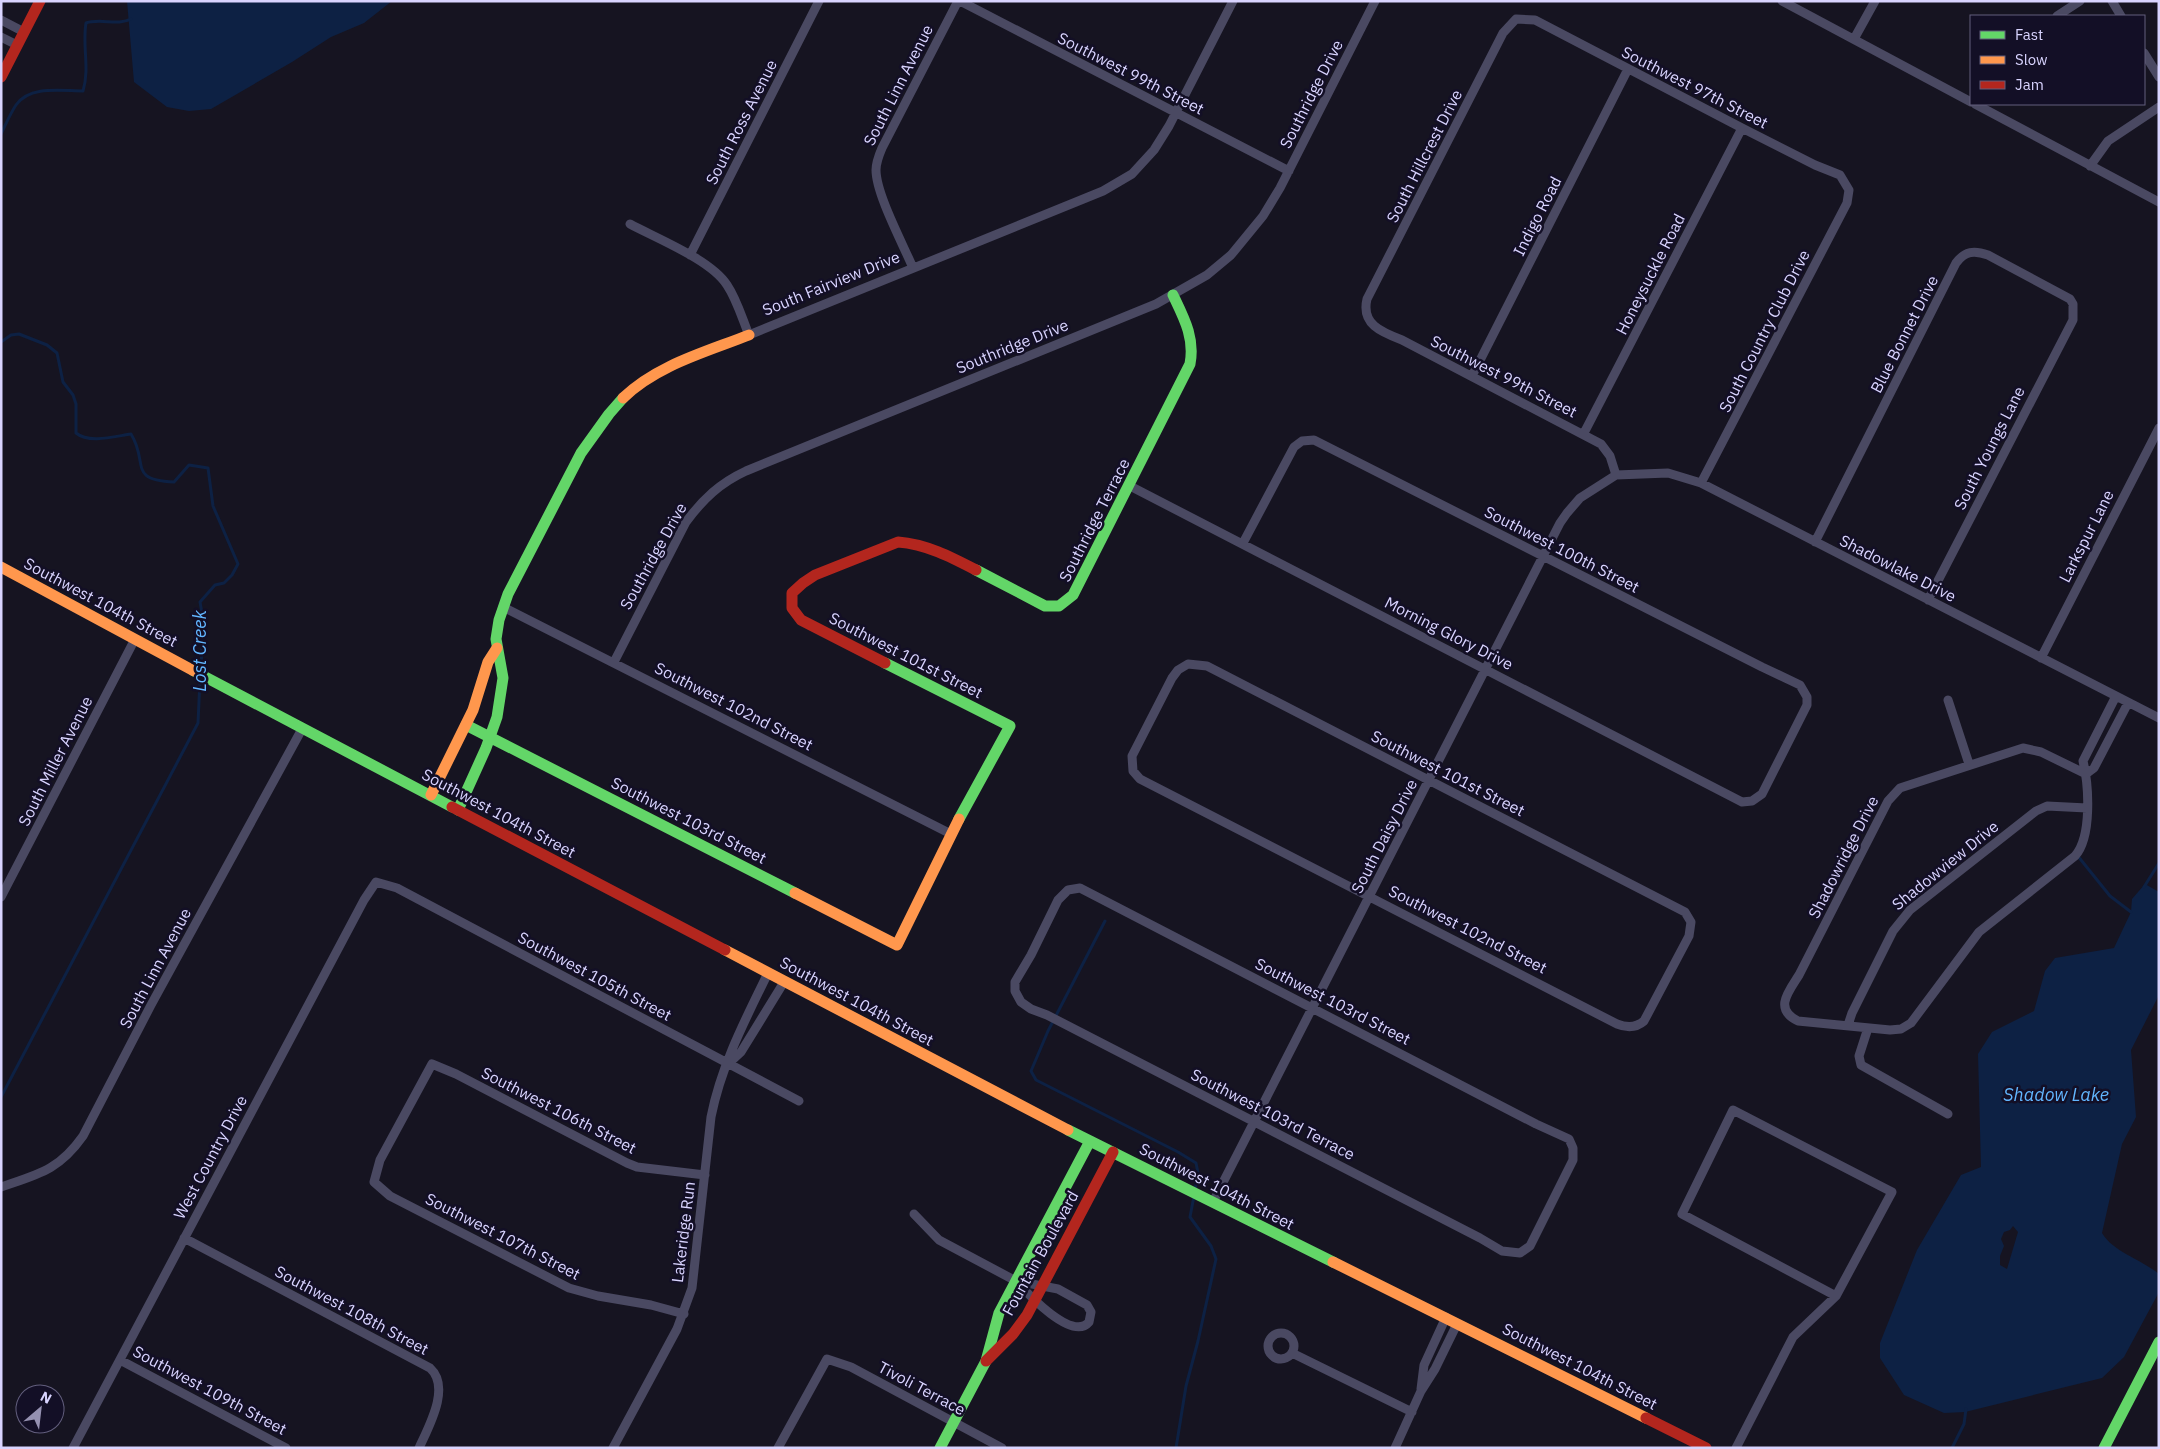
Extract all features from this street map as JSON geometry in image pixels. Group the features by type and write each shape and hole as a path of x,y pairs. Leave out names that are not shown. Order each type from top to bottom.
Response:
{"street":[{"path":"1,77 40,1"},
{"name":"South Ross Avenue","path":"690,256 819,1"},
{"name":"Southwest 99th Street","path":"959,1 1289,171"},
{"name":"South Linn Avenue","path":"913,268 881,194 876,175 876,166 882,148 959,1"},
{"name":"Southridge Drive","path":"614,662 686,522 699,504 723,483 746,471 1173,295 1207,275 1240,245 1270,206 1375,1"},
{"path":"1782,1 1970,100"},
{"path":"1854,40 1874,1"},
{"path":"2059,15 2080,1"},
{"path":"2112,1 2120,15"},
{"name":"South Fairview Drive","path":"458,810 492,738 498,716 503,682 503,664 497,648 499,621 503,607 509,591 575,464 602,420 631,392 656,375 749,334 1103,191 1123,181 1146,160 1162,139 1229,2"},
{"name":"Southwest 97th Street","path":"1520,18 1535,20 1742,128 1840,175 1849,190"},
{"name":"South Hillcrest Drive","path":"1366,314 1367,298 1496,50 1503,32 1514,20 1520,18"},
{"path":"1,20 24,32"},
{"path":"1,37 18,46"},
{"path":"2145,55 2159,77"},
{"name":"Indigo Road","path":"1472,376 1628,69"},
{"path":"1977,105 2159,202"},
{"path":"2090,166 2108,141 2159,108"},
{"name":"Honeysuckle Road","path":"1584,434 1742,128"},
{"name":"South Country Club Drive","path":"1701,483 1847,203 1849,190"},
{"path":"630,224 709,267 722,278 728,286 749,334"},
{"name":"Blue Bonnet Drive","path":"1815,542 1959,259 1973,252 1988,254 2065,296 2071,301 2074,308"},
{"name":"Southridge Terrace","path":"792,608 792,593 797,586 807,580 889,545 904,542 929,548 1045,606 1062,606 1076,590 1184,380 1192,355 1192,340 1187,323 1173,295"},
{"name":"South Youngs Lane","path":"1928,600 2071,324 2074,308"},
{"name":"Southwest 99th Street","path":"1366,314 1370,323 1380,330 1584,434 1605,447 1616,475"},
{"name":"Larkspur Lane","path":"2041,658 2159,428"},
{"name":"Southwest 100th Street","path":"1243,543 1294,447 1302,441 1314,440 1795,682 1805,692 1806,710 1776,763 1765,789 1755,799"},
{"name":"Shadowlake Drive","path":"1616,475 1668,473 1701,483 2159,718"},
{"name":"South Daisy Drive","path":"1213,1202 1560,523 1574,504 1588,492 1616,475"},
{"name":"Morning Glory Drive","path":"1130,486 1708,782 1736,799 1744,802 1755,799"},
{"name":"Southwest 104th Street","path":"1,567 302,729 1090,1141 1706,1448"},
{"name":"Southwest 102nd Street","path":"503,607 951,834"},
{"name":"Southwest 101st Street","path":"792,608 797,616 809,624 1010,726 951,834"},
{"name":"South Miller Avenue","path":"1,897 135,639"},
{"name":"South Fairview Drive","path":"431,795 466,725 483,684 488,662 497,648"},
{"name":"Southwest 101st Street","path":"1132,767 1132,756 1135,748 1148,727 1172,678 1184,665 1193,663 1207,666 1428,782 1680,908 1691,922 1689,936 1647,1018 1636,1026"},
{"path":"1848,1025 1890,1030 1908,1026 1924,1008 1979,932 2079,852 2085,839 2087,808 2086,774 2083,761 2116,696"},
{"path":"1948,700 1968,764"},
{"path":"2086,774 2094,768 2128,703"},
{"name":"Southwest 103rd Street","path":"466,725 897,945 951,834"},
{"name":"South Linn Avenue","path":"2,1186 52,1168 68,1155 83,1136 151,1006 302,729"},
{"name":"Shadowridge Drive","path":"1848,1025 1798,1021 1787,1013 1786,996 1799,975 1892,796 1904,786 2016,749 2030,748 2086,774"},
{"name":"Southwest 102nd Street","path":"1132,767 1135,775 1146,783 1170,793 1617,1024 1636,1026"},
{"name":"Shadowview Drive","path":"1848,1025 1852,1013 1893,930 1910,910 2036,811 2047,806 2087,808"},
{"name":"Southwest 105th Street","path":"376,882 397,888 799,1101"},
{"name":"West Country Drive","path":"73,1448 364,900 376,882"},
{"name":"Southwest 103rd Street","path":"1017,995 1015,982 1031,956 1058,900 1066,891 1073,889 1087,890 1536,1124 1564,1136 1573,1148 1573,1160 1570,1168 1557,1189 1532,1244 1520,1253"},
{"name":"Lakeridge Run","path":"613,1448 684,1314 696,1267 715,1098 732,1049 768,973"},
{"name":"Lakeridge Run","path":"728,1064 741,1052 784,982"},
{"name":"Southwest 103rd Terrace","path":"1017,995 1025,1006 1254,1121 1502,1251 1520,1253"},
{"path":"1868,1028 1859,1056 1861,1065 1948,1114"},
{"name":"Southwest 106th Street","path":"374,1182 380,1160 432,1064 456,1074 627,1163 645,1168 705,1175"},
{"path":"1736,1448 1793,1337 1836,1296 1892,1192 1733,1110 1682,1214 1836,1296"},
{"name":"Fountain Boulevard","path":"940,1448 986,1361 999,1313 1090,1141"},
{"name":"Fountain Boulevard","path":"986,1361 1020,1326 1113,1152"},
{"name":"Southwest 107th Street","path":"374,1182 390,1196 569,1288 598,1296 651,1305 684,1314"},
{"path":"914,1214 939,1240 1016,1281 1058,1289 1087,1305 1091,1312 1089,1322 1082,1327 1070,1325 1034,1301 1016,1281"},
{"name":"Southwest 108th Street","path":"184,1238 430,1368 437,1376 440,1389 437,1403 419,1448"},
{"path":"1421,1391 1424,1365 1446,1318"},
{"path":"1395,1448 1421,1391 1435,1369 1458,1324"},
{"path":"2104,1448 2159,1342"},
{"path":"1292,1353 1412,1412"},
{"name":"Tivoli Terrace","path":"778,1448 827,1359 851,1367 1002,1448"},
{"name":"Southwest 109th Street","path":"120,1360 286,1448"}],"water":[{"path":"127,1 392,1 364,23 331,37 211,109 189,111 167,107 134,82"},
{"name":"Shadow Lake","path":"2145,884 2159,892 2159,995 2131,1050 2136,1117 2122,1144 2102,1233 2113,1245 2159,1274 2159,1292 2124,1357 2102,1378 1965,1412 1944,1413 1904,1395 1880,1358 1880,1343 1917,1250 1961,1175 1981,1167 1978,1054 1992,1032 2034,1011 2045,971 2055,958 2114,948 2131,912 2132,899","holes":["2013,1226 2018,1232 2007,1269 2000,1265 2000,1256 2004,1246 2001,1239 2004,1232 2010,1230"]}],"waterway":[{"name":"Lost Creek","path":"1,134 16,105 29,94 47,90 83,91 86,74 86,23 97,21 120,22 131,19"},
{"name":"Lost Creek","path":"1,342 11,335 19,334 47,345 57,353 63,382 73,395 76,404 76,433 95,439 131,434 139,453 144,474 159,481 174,482 189,465 208,468 213,506 238,564 232,575 224,583 215,585 200,602 203,619 201,670"},
{"name":"Lost Creek","path":"1,1097 198,723 200,679"},
{"path":"2077,855 2110,896 2131,912"},
{"path":"2144,887 2159,863"},
{"path":"1105,921 1048,1031 1031,1071 1036,1080 1196,1163 1198,1173 1195,1190"},
{"path":"1176,1448 1186,1386 1216,1259 1211,1246 1190,1217 1194,1196"},
{"path":"1952,1448 1964,1424 1966,1409"}],"traffic: fast":[{"path":"976,570 1045,606 1059,606 1073,595 1190,364 1191,345 1188,328 1173,295"},
{"path":"458,810 486,748 497,717 503,678 496,639 499,620 508,594 581,453 623,398"},
{"path":"885,663 1010,726 959,819"},
{"path":"194,671 452,807"},
{"path":"466,725 795,893"},
{"path":"1068,1130 1333,1262"},
{"path":"940,1448 986,1361 999,1313 1090,1141"},
{"path":"2104,1448 2159,1342"}],"traffic: slow":[{"path":"623,398 636,387 666,368 749,335"},
{"path":"1,567 194,671"},
{"path":"431,795 473,710 488,662 497,648"},
{"path":"795,893 897,945 959,819"},
{"path":"725,950 1068,1130"},
{"path":"1333,1262 1646,1418"}],"traffic: jam":[{"path":"1,77 40,1"},
{"path":"885,663 801,620 792,608 792,593 815,575 898,542 928,548 976,570"},
{"path":"452,807 725,950"},
{"path":"986,1361 1013,1334 1027,1315 1113,1152"},
{"path":"1646,1418 1706,1448"}]}
